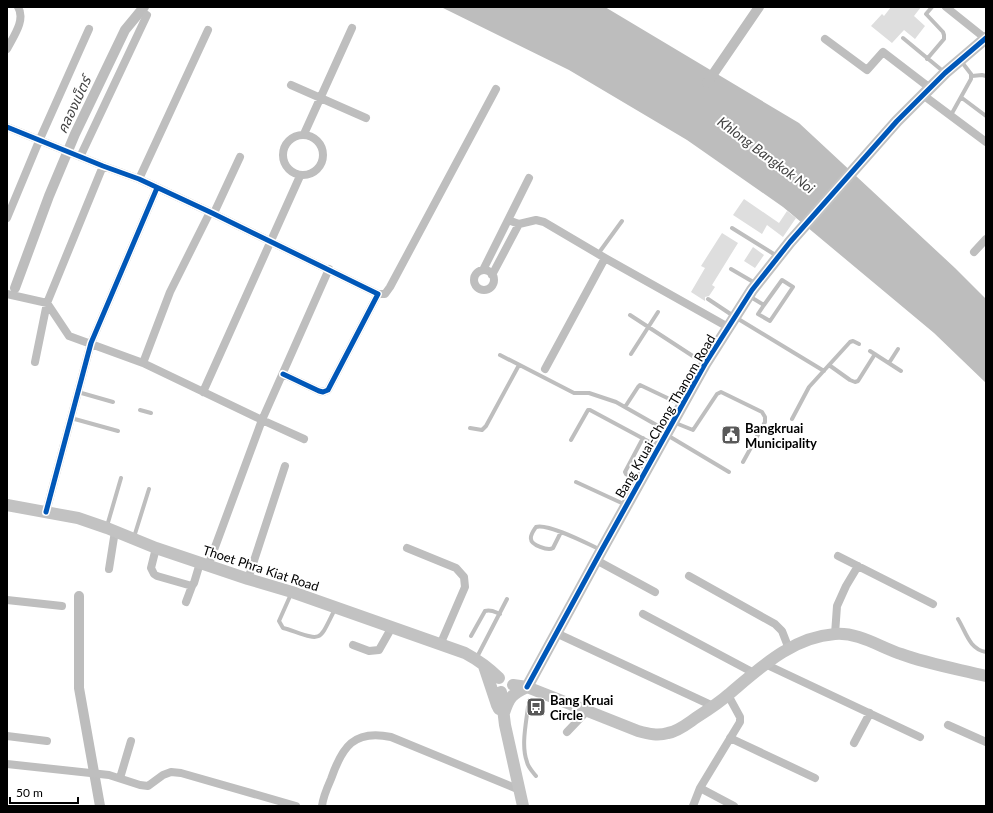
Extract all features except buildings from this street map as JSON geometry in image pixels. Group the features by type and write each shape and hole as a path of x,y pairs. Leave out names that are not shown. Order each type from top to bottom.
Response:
{"main road":[{"name":"Bang Kruai-Chong Thanom Road","path":"527,687 598,555 705,364 748,296 790,242 882,139 896,121 945,73 986,39"},
{"name":"Thoet Phra Kiat Road","path":"7,505 78,518 111,529 156,548 336,607 465,654 480,662 499,678"},
{"path":"513,685 527,687 638,731 658,735 668,734 676,730 714,706 765,664 789,649 812,639 836,634 855,636 907,656 986,676"},
{"path":"480,662 497,705 503,715 520,763 520,790 523,806"},
{"path":"503,715 501,692 496,684 499,678 505,676 512,681 513,685"},
{"path":"501,692 508,692 513,685"},
{"path":"503,715 509,699 515,693 527,687"}],"street":[{"path":"7,50 22,18 18,7"},
{"path":"946,7 986,39"},
{"path":"80,157 147,15"},
{"path":"304,134 352,28"},
{"path":"7,218 39,141 89,29"},
{"path":"139,180 208,30"},
{"path":"825,39 867,70 883,52 951,116 986,142"},
{"path":"291,86 366,118"},
{"path":"7,127 139,180 212,212 378,294 385,294 496,89"},
{"path":"304,134 314,137 322,146 324,157 320,167 316,171 312,174 300,176 289,171 283,160 284,147 291,138 304,134"},
{"path":"143,363 170,292 240,157"},
{"path":"35,362 47,303 102,166"},
{"path":"203,392 300,176"},
{"path":"483,270 488,271 494,280 492,286 482,290 477,287 474,282 475,277 478,272 483,270 529,178"},
{"path":"46,512 91,343 157,188"},
{"path":"508,220 519,224 536,220 544,222 602,256 732,322"},
{"path":"492,275 519,224"},
{"path":"974,252 986,239"},
{"path":"545,369 602,256"},
{"path":"186,602 192,586 204,564 262,420 328,269"},
{"path":"7,294 47,303 69,336 143,363 304,439"},
{"path":"283,374 319,391 323,392 328,390 378,294"},
{"path":"248,579 285,466"},
{"path":"109,569 111,529"},
{"path":"156,548 151,568 154,574 192,586"},
{"path":"407,548 456,568 464,576 465,587 440,645"},
{"path":"598,555 655,592"},
{"path":"838,556 934,604"},
{"path":"836,634 837,606 846,586 858,566"},
{"path":"689,576 775,624 782,631 789,649"},
{"path":"7,600 62,606"},
{"path":"643,614 754,673"},
{"path":"353,645 369,650 379,650 392,627"},
{"path":"556,633 714,706"},
{"path":"765,664 920,737"},
{"path":"693,806 700,788 740,722 740,717 728,695"},
{"path":"567,732 587,711"},
{"path":"854,744 870,713"},
{"path":"948,725 986,742"},
{"path":"322,806 334,770 347,746 358,738 380,734 391,737 520,790"},
{"path":"7,736 47,741"},
{"path":"730,738 815,778"},
{"path":"120,778 131,741"},
{"path":"7,764 99,774 148,786 163,775 171,772 181,773 296,806"},
{"path":"700,788 734,806"}],"lane":[{"path":"927,59 944,39 943,32 926,14 932,7"},
{"path":"903,38 945,73"},
{"path":"961,60 972,76"},
{"path":"972,76 986,76"},
{"path":"951,116 962,98 972,76"},
{"path":"962,98 986,116"},
{"path":"602,256 622,221"},
{"path":"732,228 778,257"},
{"path":"731,269 757,284"},
{"path":"782,280 794,287 770,321 758,314 764,305 782,280"},
{"path":"748,296 764,305"},
{"path":"708,299 732,322 824,371"},
{"path":"631,354 658,312"},
{"path":"630,315 705,364"},
{"path":"792,419 809,387 850,342 853,341 860,344"},
{"path":"888,363 898,349"},
{"path":"870,351 900,371"},
{"path":"829,365 855,382 858,381 875,354"},
{"path":"500,356 574,393 589,393 616,402 669,429 729,472"},
{"path":"470,428 482,430 486,426 519,366"},
{"path":"624,407 640,386 682,405"},
{"path":"78,392 113,402"},
{"path":"669,429 694,430 716,394 721,392 762,412 765,417 765,422 742,462"},
{"path":"140,410 151,413"},
{"path":"570,440 588,410 590,410 659,446"},
{"path":"71,418 118,431"},
{"path":"639,483 625,472 643,438"},
{"path":"111,529 121,478"},
{"path":"576,482 626,506"},
{"path":"133,539 149,489"},
{"path":"561,532 553,548 550,550 532,542 530,537 536,527 540,526 561,532 598,555"},
{"path":"292,592 279,621 283,628 313,637 320,637 323,634 336,607"},
{"path":"480,662 507,599"},
{"path":"470,636 485,611 492,610 500,614"},
{"path":"958,619 970,644 978,650 986,652"},
{"path":"528,707 525,739 520,763 536,776"}],"water":[{"name":"Khlong Bangkok Noi","path":"441,7 605,7 799,123 955,268 986,299 986,383 934,333 783,207 687,140 569,70"}],"waterway":[{"name":"คลองเม็ตร์","path":"15,288 49,196 75,134 125,30 144,7"},
{"path":"707,83 759,7"},
{"path":"79,596 79,688 100,806"}],"cycle path":[{"path":"527,687 705,364 752,290 790,242 897,121 945,73 986,38"},
{"path":"7,127 139,179 378,294 328,390 323,392 319,391 283,374"},
{"path":"46,512 91,343 157,188"}],"place":[{"name":"Bangkruai Municipality","path":"731,435"},
{"name":"Bang Kruai Circle","path":"536,707"}]}
